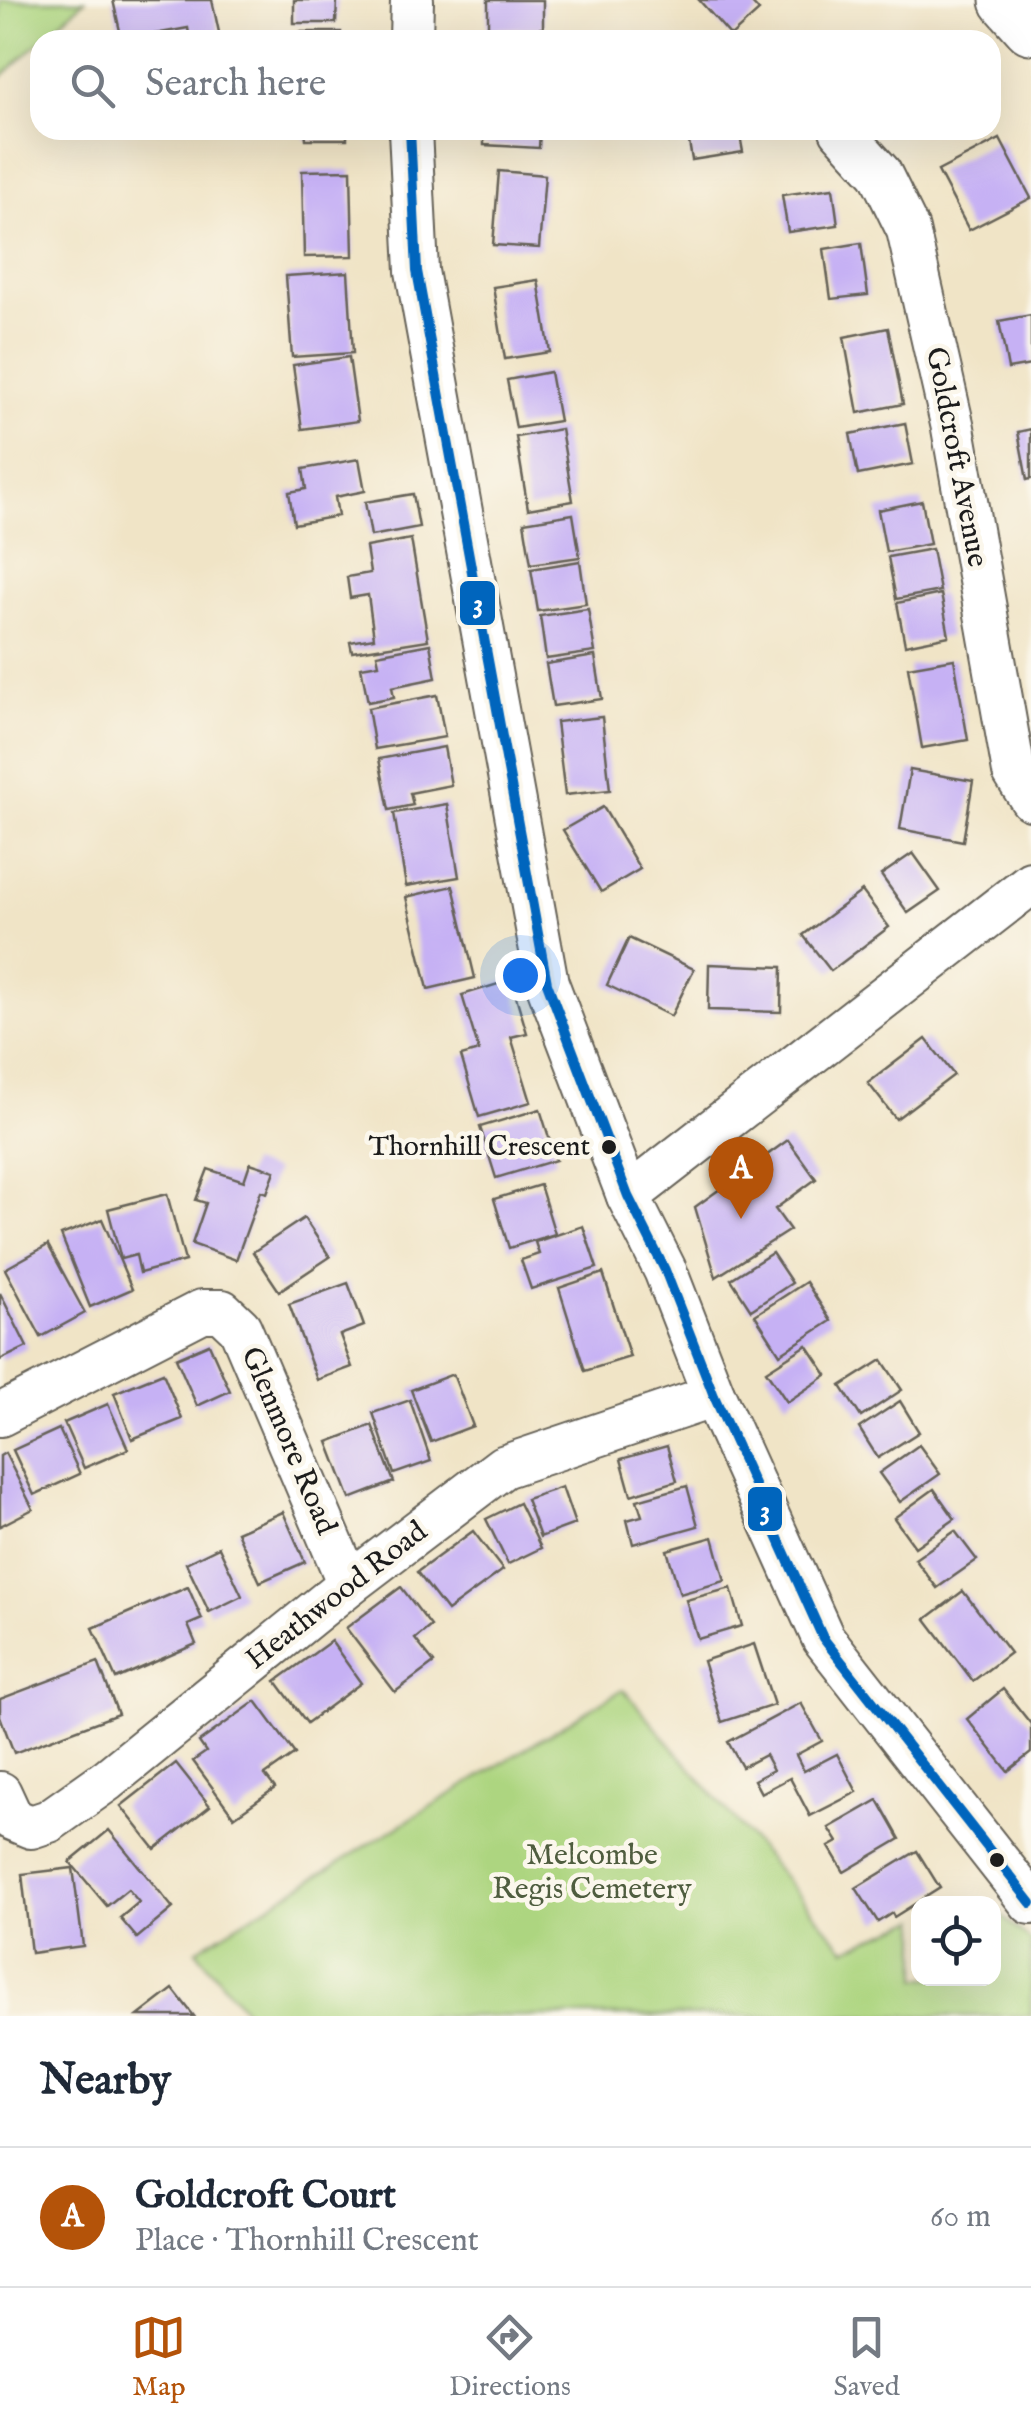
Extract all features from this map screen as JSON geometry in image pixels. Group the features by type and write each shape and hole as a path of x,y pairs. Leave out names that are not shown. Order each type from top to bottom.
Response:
{"highway":[{"path":"1008,0 1031,26"}],"street":[{"path":"411,30 412,0"},
{"path":"411,140 418,271 547,983 628,1196 665,1270 714,1396 823,1638 1031,1903"},
{"name":"Goldcroft Avenue","path":"850,140 880,173 908,230 953,428 1014,772 1031,800"},
{"path":"628,1196 1031,883"},
{"name":"Glenmore Road","path":"0,1415 202,1312 222,1312 240,1328 349,1584"},
{"name":"Heathwood Road","path":"0,1793 12,1819 30,1827 49,1822 502,1467 714,1396"}],"green space":[{"path":"0,0 85,0 52,30 30,30 30,50 0,78"},
{"name":"Melcombe Regis Cemetery","path":"623,1689 845,1949 911,1922 911,1986 1001,1986 1001,1915 1031,1941 1031,2016 250,2016 196,1950"}],"building":[{"path":"113,0 212,0 218,30 188,28 120,30"},
{"path":"294,0 337,0 336,23 294,23"},
{"path":"488,0 543,0 543,28 488,29"},
{"path":"699,0 749,0 759,11 738,30 726,30"},
{"path":"484,140 539,140 539,148 484,145"},
{"path":"689,140 741,140 743,152 692,160"},
{"path":"1001,140 1031,198 969,230 938,171"},
{"path":"351,170 353,256 304,257 302,171"},
{"path":"499,171 545,175 539,248 493,245"},
{"path":"833,188 838,225 788,232 782,195"},
{"path":"861,243 868,295 831,299 824,249"},
{"path":"348,272 353,353 292,357 286,276"},
{"path":"538,280 550,352 505,359 493,287"},
{"path":"1031,315 1031,365 1008,369 999,321"},
{"path":"888,328 903,404 858,413 844,337"},
{"path":"349,357 358,421 302,429 293,365"},
{"path":"550,372 559,421 516,428 507,380"},
{"path":"905,423 913,464 858,475 850,434"},
{"path":"561,429 573,501 528,509 516,437"},
{"path":"1031,429 1031,479 1027,480 1018,432"},
{"path":"359,459 365,491 335,497 338,516 294,524 289,492 306,489 303,469"},
{"path":"413,494 419,527 371,536 365,502"},
{"path":"922,501 930,544 886,552 878,510"},
{"path":"573,514 580,557 531,564 524,522"},
{"path":"411,539 428,640 352,652 350,642 374,638 368,595 350,598 347,577 370,573 366,547"},
{"path":"932,549 940,591 896,599 888,557"},
{"path":"580,561 586,604 538,611 531,569"},
{"path":"941,594 949,636 905,645 897,603"},
{"path":"588,609 595,652 546,659 540,616"},
{"path":"430,644 436,678 392,687 394,697 368,702 361,667 379,664 377,654"},
{"path":"595,656 602,699 553,706 546,664"},
{"path":"954,659 968,740 922,748 908,667"},
{"path":"437,695 445,737 375,749 368,708"},
{"path":"602,717 610,790 565,795 556,722"},
{"path":"444,747 451,785 410,793 413,805 389,810 379,759"},
{"path":"910,770 973,781 963,841 900,829"},
{"path":"447,804 459,877 406,886 394,813"},
{"path":"603,807 640,869 601,892 563,830"},
{"path":"913,853 940,891 908,913 881,875"},
{"path":"453,886 475,978 428,989 406,897"},
{"path":"862,891 889,927 831,971 803,935"},
{"path":"629,938 694,969 671,1016 607,985"},
{"path":"709,964 782,967 781,1012 708,1010"},
{"path":"511,980 527,1033 511,1037 531,1102 479,1117 461,1056 479,1051 462,995"},
{"path":"926,1039 954,1075 896,1119 868,1083"},
{"path":"540,1109 556,1160 496,1178 480,1127"},
{"path":"788,1140 816,1179 775,1209 790,1230 716,1277 695,1207"},
{"path":"250,1163 275,1171 267,1193 261,1191 236,1260 192,1244 206,1203 196,1200 208,1169 244,1181"},
{"path":"540,1185 555,1234 509,1248 494,1199"},
{"path":"167,1194 185,1261 140,1273 136,1255 121,1259 108,1209"},
{"path":"304,1218 330,1257 279,1291 253,1252"},
{"path":"102,1219 132,1289 90,1307 61,1235"},
{"path":"583,1226 597,1268 531,1289 521,1260 539,1254 535,1242"},
{"path":"48,1245 85,1313 41,1337 5,1269"},
{"path":"772,1253 792,1283 751,1310 731,1279"},
{"path":"603,1273 630,1357 585,1371 559,1288"},
{"path":"806,1282 831,1321 780,1354 755,1315"},
{"path":"348,1283 364,1326 340,1335 352,1367 317,1380 289,1304"},
{"path":"0,1293 27,1347 0,1360"},
{"path":"209,1344 230,1391 197,1406 176,1358"},
{"path":"807,1345 827,1375 787,1402 766,1371"},
{"path":"882,1360 902,1390 861,1417 841,1386"},
{"path":"163,1373 182,1419 132,1439 114,1393"},
{"path":"453,1374 473,1426 431,1442 411,1390"},
{"path":"410,1400 431,1461 394,1474 373,1413"},
{"path":"900,1401 919,1432 878,1458 859,1428"},
{"path":"108,1404 128,1449 84,1468 64,1423"},
{"path":"372,1425 394,1482 350,1499 328,1442"},
{"path":"59,1429 80,1474 34,1495 13,1450"},
{"path":"919,1445 940,1474 900,1502 879,1473"},
{"path":"667,1446 677,1481 631,1495 621,1459"},
{"path":"5,1453 33,1509 0,1526 0,1456"},
{"path":"687,1486 698,1526 633,1544 627,1520 642,1516 637,1500"},
{"path":"562,1487 575,1524 540,1537 526,1499"},
{"path":"934,1489 955,1519 915,1547 894,1518"},
{"path":"519,1503 541,1548 508,1564 486,1519"},
{"path":"283,1512 305,1562 260,1582 237,1532"},
{"path":"473,1531 503,1570 447,1611 417,1572"},
{"path":"955,1531 977,1560 937,1588 915,1559"},
{"path":"713,1537 725,1581 680,1594 667,1550"},
{"path":"219,1547 242,1596 209,1612 186,1563"},
{"path":"188,1587 202,1619 188,1625 196,1644 116,1679 93,1628"},
{"path":"401,1587 431,1626 415,1639 434,1663 395,1692 346,1628"},
{"path":"731,1588 742,1626 698,1639 686,1600"},
{"path":"963,1591 1010,1653 973,1681 926,1619"},
{"path":"331,1641 361,1683 307,1723 276,1681"},
{"path":"754,1644 774,1705 722,1722 703,1661"},
{"path":"98,1662 118,1714 14,1753 0,1716 0,1699"},
{"path":"1003,1689 1031,1724 1031,1753 1008,1771 967,1719"},
{"path":"256,1701 295,1754 265,1775 275,1788 234,1817 193,1761 206,1752 199,1742"},
{"path":"801,1703 822,1741 796,1755 804,1771 837,1754 857,1792 810,1816 790,1778 761,1793 754,1780 773,1770 765,1755 742,1767 728,1742"},
{"path":"176,1763 210,1806 155,1849 121,1806"},
{"path":"878,1800 900,1839 844,1872 829,1847 838,1842 829,1828"},
{"path":"109,1830 173,1908 137,1938 120,1918 139,1902 128,1889 107,1906 70,1862"},
{"path":"917,1851 940,1888 927,1896 911,1896 911,1906 878,1922 856,1888"},
{"path":"73,1868 83,1946 31,1953 22,1874"},
{"path":"173,1989 194,2016 138,2016"}],"transit line":[{"name":"3","path":"410,140 417,271 547,983 628,1196 665,1270 714,1396 823,1638 1031,1903"}],"place":[{"name":"Thornhill Crescent","path":"609,1147"},
{"name":"Goldcroft Court","path":"741,1219"}]}
